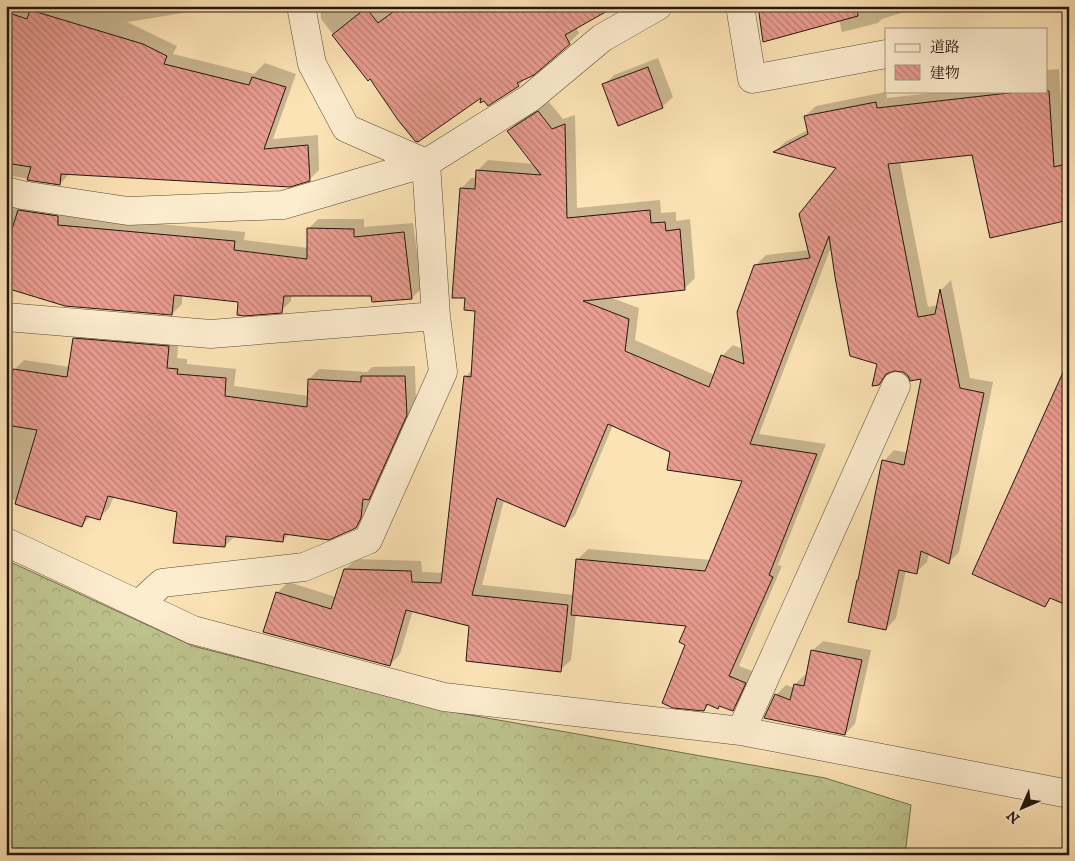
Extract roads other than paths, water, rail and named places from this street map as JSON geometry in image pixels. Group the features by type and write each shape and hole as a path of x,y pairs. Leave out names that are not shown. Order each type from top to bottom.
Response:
{"street":[{"path":"301,6 312,64 346,128 426,163"},
{"path":"6,191 128,211 283,205 426,163 530,98 602,38 658,6"},
{"path":"740,6 752,79 885,54"},
{"path":"139,604 162,583 304,567 368,540 442,372 436,316 426,163"},
{"path":"6,316 211,334 436,316"},
{"path":"741,731 896,386"},
{"path":"6,542 193,630 444,697 741,731 1069,794"}]}
